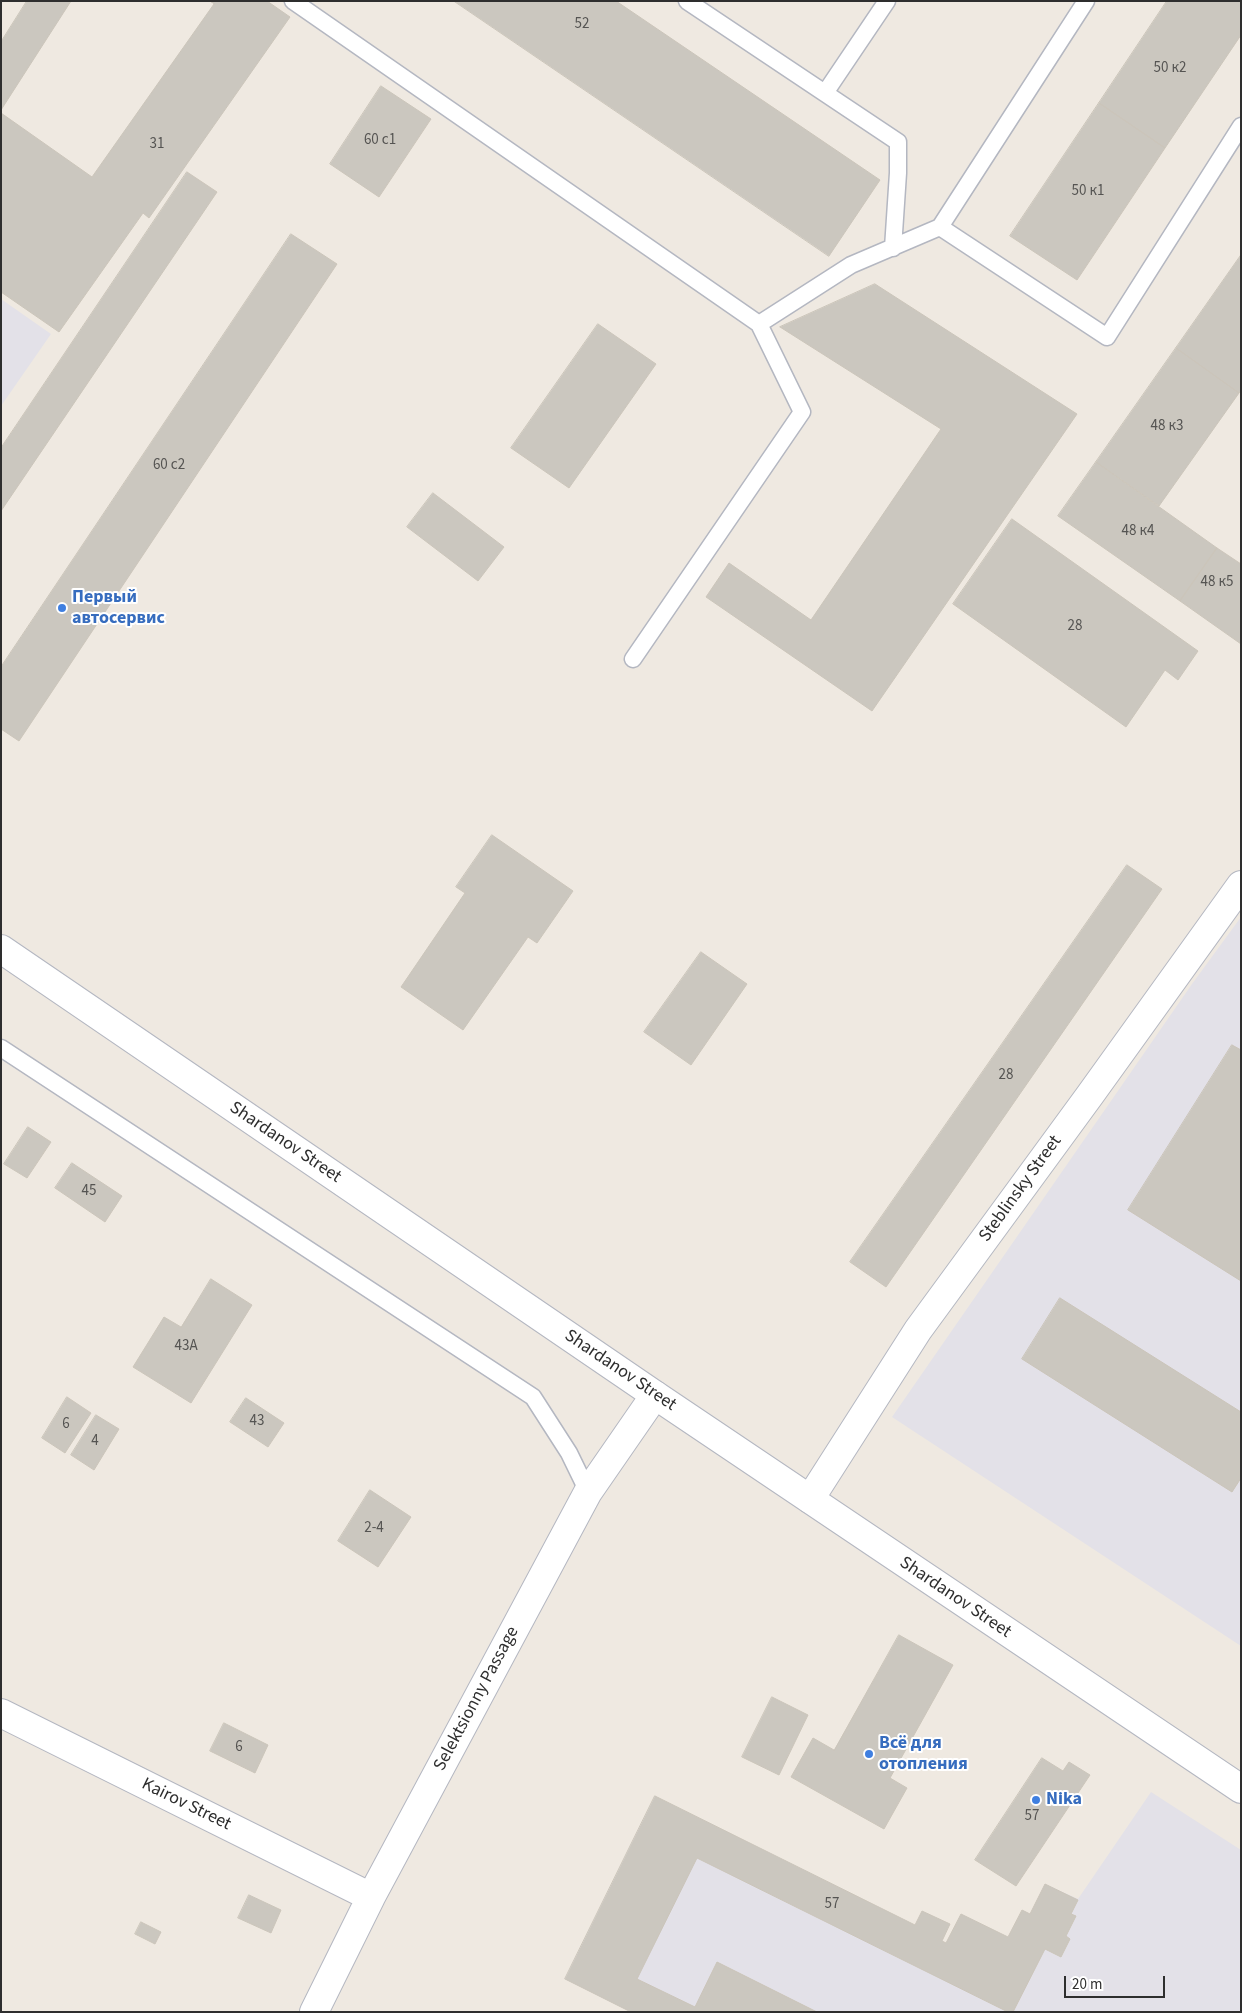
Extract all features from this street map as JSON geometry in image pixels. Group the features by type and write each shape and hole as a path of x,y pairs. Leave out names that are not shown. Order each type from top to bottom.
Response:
{"street":[{"name":"Steblinsky Street","path":"810,1500 918,1330 1085,1103 1241,884"},
{"name":"Shardanov Street","path":"1,949 655,1395 1241,1790"},
{"name":"Selektsionny Passage","path":"314,2012 371,1898 588,1492 655,1395"},
{"name":"Kairov Street","path":"1,1713 371,1898"}],"lane":[{"path":"293,1 759,324 802,412 633,659"},
{"path":"687,1 898,142 893,248"},
{"path":"825,93 887,1"},
{"path":"759,324 851,265 940,227 1086,1"},
{"path":"940,227 1107,337 1241,126"},
{"path":"1,1048 533,1397 569,1453 588,1492"}],"shaded area":[{"path":"1,299 51,334 1,406"},
{"path":"1241,917 1241,1646 892,1417 1192,984"},
{"path":"1151,1792 1241,1850 1241,2012 631,2012 565,1979 655,1796 915,1925 922,1911 950,1924 942,1941 946,1943 961,1914 1008,1937 1022,1910 1030,1914 1045,1884 1078,1899"}],"building":[{"path":"27,1 71,1 1,110 1,42"},
{"path":"210,1 267,1 290,17 149,218 143,213 59,332 1,292 1,113 92,177 214,4"},
{"path":"454,1 616,1 880,180 829,256"},
{"path":"1167,1 1241,1 1241,35 1165,148 1099,103"},
{"path":"381,86 431,119 379,197 330,164"},
{"path":"1099,103 1165,148 1077,280 1010,236"},
{"path":"187,172 217,192 1,511 1,448"},
{"path":"291,234 337,264 19,741 1,729 1,667"},
{"path":"1241,255 1241,390 1239,393 1176,348"},
{"path":"875,284 1077,414 872,711 706,597 729,563 811,620 941,429 780,327"},
{"path":"598,324 656,364 569,488 511,448"},
{"path":"1176,348 1239,393 1159,506 1096,462"},
{"path":"1096,462 1217,548 1180,601 1058,516"},
{"path":"433,493 504,547 478,581 407,527"},
{"path":"1012,519 1198,651 1178,680 1165,670 1126,727 953,604"},
{"path":"1217,548 1241,564 1241,644 1180,601"},
{"path":"492,835 573,891 537,943 528,937 463,1030 401,987 465,893 456,887"},
{"path":"1127,865 1162,889 886,1287 850,1262"},
{"path":"701,952 747,984 691,1065 644,1032"},
{"path":"1232,1045 1241,1050 1241,1281 1128,1210"},
{"path":"28,1127 51,1142 27,1178 4,1164"},
{"path":"72,1163 122,1196 105,1222 55,1188"},
{"path":"211,1279 252,1305 191,1403 133,1367 164,1317 181,1327"},
{"path":"1060,1298 1241,1412 1241,1478 1232,1492 1022,1359"},
{"path":"67,1397 91,1413 65,1453 42,1438"},
{"path":"246,1398 284,1423 268,1447 230,1422"},
{"path":"96,1415 119,1429 94,1470 71,1455"},
{"path":"370,1490 411,1517 378,1567 338,1541"},
{"path":"899,1635 953,1665 890,1778 907,1788 884,1829 791,1777 813,1738 834,1750"},
{"path":"772,1697 808,1715 779,1775 742,1757"},
{"path":"224,1723 268,1745 255,1773 210,1751"},
{"path":"1042,1758 1063,1771 1069,1762 1090,1775 1016,1886 975,1860"},
{"path":"655,1796 915,1925 922,1911 950,1924 942,1941 946,1943 961,1914 1008,1937 1022,1910 1030,1914 1045,1884 1078,1900 1071,1914 1076,1916 1066,1936 1070,1939 1061,1957 1045,1949 1013,2012 1008,2012 697,1858 637,1979 695,2007 717,1962 817,2012 631,2012 565,1979"},
{"path":"249,1895 281,1910 271,1933 238,1918"},
{"path":"141,1922 161,1932 155,1944 135,1934"}],"place":[{"name":"Первый автосервис","path":"62,608"},
{"name":"Всё для отопления","path":"869,1754"},
{"name":"Nika","path":"1036,1800"}]}
